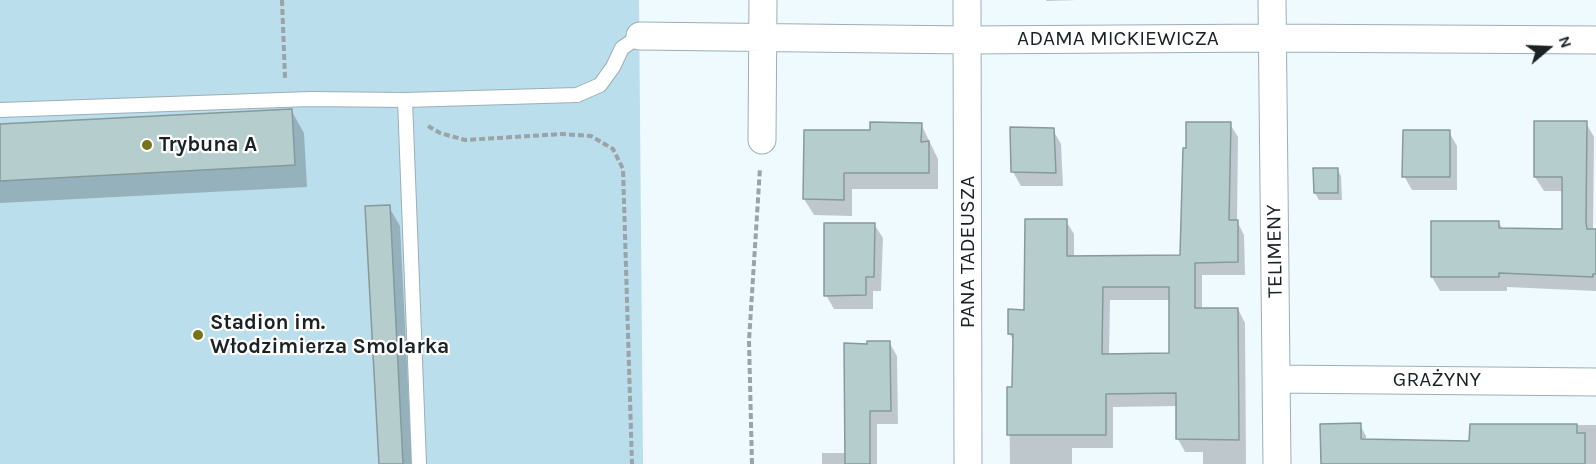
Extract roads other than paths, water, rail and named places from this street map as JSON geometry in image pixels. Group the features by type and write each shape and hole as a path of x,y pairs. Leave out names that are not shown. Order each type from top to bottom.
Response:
{"street":[{"path":"762,140 763,0"},
{"name":"PANA TADEUSZA","path":"967,0 968,464"},
{"name":"TELIMENY","path":"1272,0 1277,464"},
{"name":"ADAMA MICKIEWICZA","path":"640,36 967,40 1273,38 1596,40"},
{"name":"GRAŻYNY","path":"1277,379 1596,382"}],"lane":[{"path":"0,110 310,99 405,107 577,95 600,85 614,67 622,48 640,36"},
{"path":"405,107 420,464"}],"place":[{"name":"Trybuna A","path":"147,145"},
{"name":"Stadion im. Włodzimierza Smolarka","path":"198,335"}]}
